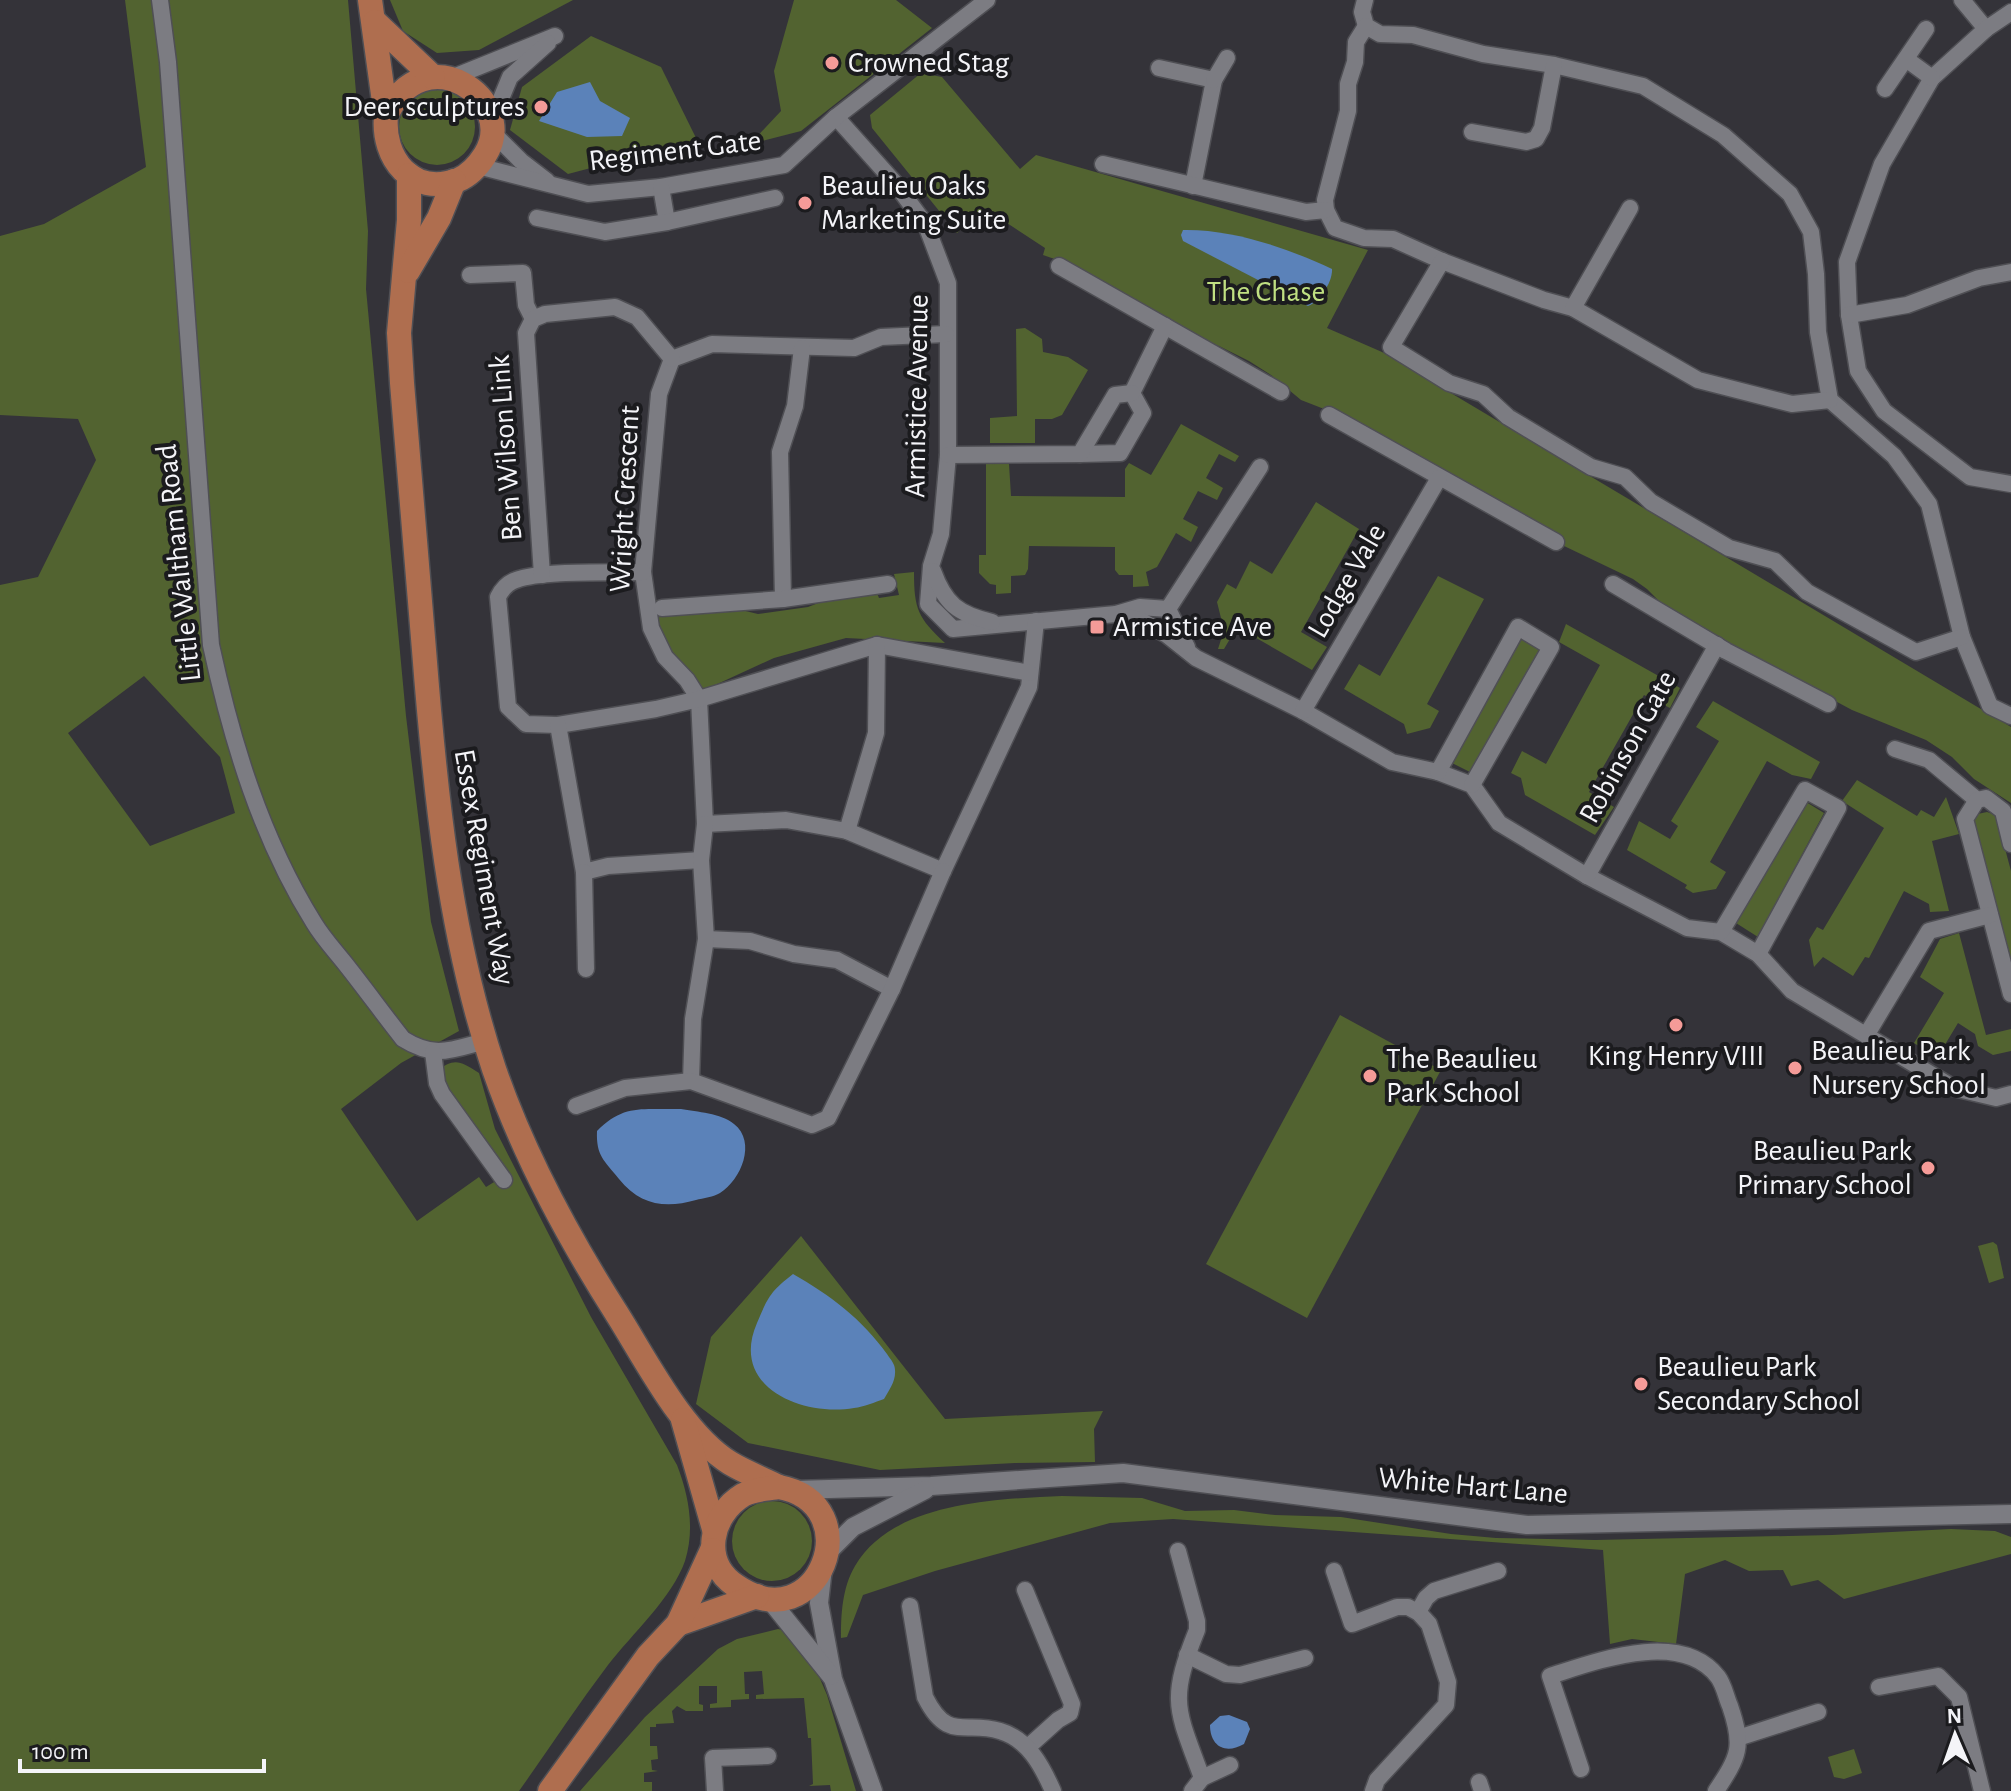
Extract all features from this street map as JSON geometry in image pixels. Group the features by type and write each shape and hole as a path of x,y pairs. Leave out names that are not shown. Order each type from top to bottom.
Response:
{"main road":[{"path":"373,11 442,77 470,87 484,103 491,128 488,151 478,166 454,181 431,183 409,175 396,164 388,149 373,11"},
{"path":"386,116 403,89 417,81 442,77"},
{"name":"Essex Regiment Way","path":"409,175 400,345 432,754 455,913 470,989 495,1072 549,1200 584,1262 683,1419 728,1462 787,1488"},
{"name":"Essex Regiment Way","path":"405,277 439,218 454,181"},
{"name":"Essex Regiment Way","path":"683,1419 713,1540"},
{"path":"550,1791 648,1656 678,1624 732,1503 747,1493 787,1488 814,1505 824,1524 826,1559 815,1580 803,1591 789,1597 764,1598 678,1624"},
{"path":"713,1540 722,1571 734,1586 764,1598"}],"street":[{"name":"Little Waltham Road","path":"160,0 168,62 205,592 211,645 222,696 242,766 264,824 283,868 315,925 403,1039 419,1049 433,1052"},
{"name":"Regiment Gate","path":"478,166 588,194 661,187 784,165 836,117 987,0"},
{"path":"1365,0 1362,12 1366,26 1380,34 1413,35 1483,54 1554,65 1643,86 1723,135 1790,194 1811,232 1818,332 1830,400 1894,456 1929,504 1962,637 1990,706 2011,716"},
{"path":"1962,0 1986,29"},
{"path":"2011,12 1986,29 1932,78 1882,164 1847,262 1849,315 1858,371 1884,411 1970,477 2011,484"},
{"path":"1366,26 1356,42 1355,62 1348,84 1348,111 1339,153 1328,182 1326,210 1335,228 1364,238 1393,239 1442,261 1573,308 1698,380 1792,404 1830,400"},
{"path":"1885,89 1926,29"},
{"path":"442,77 555,36 510,77 491,128"},
{"path":"1193,186 1214,80 1227,58"},
{"path":"1906,59 1932,78"},
{"path":"1472,132 1526,142 1536,139 1542,128 1554,65"},
{"path":"1159,68 1214,80"},
{"name":"Armistice Avenue","path":"836,117 895,183 926,225 948,283 948,455 941,534 931,566 928,604 953,629 1116,614 1140,607 1168,609"},
{"name":"Regiment Gate","path":"491,128 521,161 552,185"},
{"path":"1103,164 1306,212 1326,210"},
{"path":"661,187 667,222"},
{"path":"537,218 605,232 775,198"},
{"path":"1573,308 1630,208"},
{"path":"1442,261 1391,347 1449,383 1483,394 1508,417 1591,467 1625,477 1651,502 1729,548 1775,561 1807,592 1898,645 1916,652 1962,637"},
{"path":"1059,266 1281,392"},
{"path":"1849,315 1907,305 1979,278 2011,272"},
{"name":"Ben Wilson Link","path":"470,275 523,273 526,305 533,319"},
{"name":"Ben Wilson Link","path":"542,575 526,333 533,319 545,314 615,307 637,317 672,359"},
{"path":"1132,393 1165,326"},
{"path":"672,359 712,344 854,348 881,337 946,334"},
{"path":"783,599 780,452 795,406 802,348"},
{"name":"Wright Crescent","path":"672,359 659,394 643,572 651,628 665,657 687,680 699,699"},
{"path":"1080,454 1115,395 1132,393"},
{"path":"948,455 1120,453 1143,413 1132,393"},
{"path":"1329,415 1556,542"},
{"path":"1196,658 1183,642 1168,609 1260,467"},
{"name":"Lodge Vale","path":"1303,711 1439,478"},
{"path":"643,572 542,575 516,580 503,587 498,597 508,707 526,724 558,725 656,709 877,645 1030,673"},
{"path":"662,608 783,599 888,584"},
{"path":"1613,584 1717,645 1828,704"},
{"name":"Armistice Avenue","path":"1116,614 1140,620 1167,635 1196,658 1303,711 1392,762 1438,772 1472,785"},
{"path":"576,1106 625,1088 691,1081 812,1125 828,1118 892,989 1029,687 1036,621"},
{"path":"1438,772 1518,627 1551,647 1472,785 1499,823 1587,876 1687,928 1721,932 1758,954 1792,991 1954,1088 1996,1098 2011,1094"},
{"path":"847,831 876,733 877,645"},
{"name":"Robinson Gate","path":"1587,876 1717,645"},
{"path":"691,1081 693,1019 706,939 701,860 705,824 699,699"},
{"path":"558,725 584,872 586,969"},
{"path":"1895,749 1929,760 1977,800"},
{"path":"1721,932 1805,790 1838,808 1758,954"},
{"path":"2011,844 2003,811 1986,798 1977,800 1965,819 2011,994"},
{"path":"705,824 786,820 847,831 943,871"},
{"path":"584,872 608,866 701,860"},
{"path":"1867,1034 1929,931 1990,915"},
{"path":"706,939 750,941 794,954 837,960 892,989"},
{"path":"485,1041 445,1052 433,1052 437,1083 504,1180"},
{"name":"White Hart Lane","path":"787,1488 931,1486 1123,1473 1527,1525 2011,1514"},
{"name":"White Hart Lane","path":"826,1559 853,1527 931,1486"},
{"path":"1178,1551 1197,1621 1197,1630 1177,1687 1178,1710 1197,1784 1230,1765"},
{"path":"826,1559 819,1603 833,1679 873,1791"},
{"path":"1334,1571 1352,1624 1397,1607 1408,1607 1418,1612 1429,1624 1448,1682 1446,1705 1377,1780 1373,1791"},
{"path":"1418,1612 1434,1591 1498,1571"},
{"path":"1025,1590 1072,1704 1070,1713 1028,1747"},
{"path":"764,1598 833,1679"},
{"path":"910,1606 925,1697 931,1710 942,1721 958,1729 990,1728 1004,1732 1028,1747 1053,1791"},
{"path":"1581,1769 1550,1676 1629,1652 1679,1655 1694,1658 1720,1679 1738,1738 1739,1746 1733,1765 1716,1791"},
{"path":"1187,1655 1226,1674 1240,1675 1305,1658"},
{"path":"1879,1687 1938,1676 1959,1697 1982,1791"},
{"path":"1738,1738 1818,1712"},
{"path":"715,1791 713,1758 768,1756"}],"green space":[{"path":"125,0 348,0 368,231 366,289 406,716 431,922 459,1031 401,1063 341,1109 417,1221 479,1177 486,1187 499,1179 435,1072 457,1062 479,1073 495,1129 591,1317 677,1465 689,1513 690,1537 679,1575 651,1615 585,1696 519,1791 0,1791 0,585 38,577 96,460 78,419 0,415 0,236 44,224 146,167","holes":["144,676 220,757 235,813 150,846 68,733"]},
{"path":"390,0 573,0 479,50 437,53 403,31"},
{"path":"794,0 896,0 932,28 801,131 750,144 781,111 774,71"},
{"path":"591,36 661,67 697,140 568,174 510,130 522,87"},
{"name":"The Chase","path":"921,73 942,77 1020,169 1036,155 1368,250 1327,328 1382,352 2011,727 2011,803 1974,779 1952,757 1926,740 1852,710 1670,612 1633,579 1562,545 1337,414 1301,400 1249,361 1219,346 1202,342 1069,264 1043,255 1045,248 984,208 957,233 872,128 870,115"},
{"path":"437,89 452,92 464,100 472,112 475,127 472,142 464,154 452,162 437,165 422,162 410,154 402,142 399,127 402,112 410,100 422,92"},
{"path":"1025,328 1042,339 1043,352 1068,357 1088,370 1062,415 1052,419 1035,419 1035,443 990,443 990,418 1017,416 1016,329"},
{"path":"1181,424 1239,456 1235,462 1219,454 1206,478 1223,488 1217,500 1198,491 1183,519 1198,527 1191,542 1176,533 1157,567 1146,572 1149,586 1133,587 1133,575 1119,575 1115,570 1115,547 1029,546 1025,575 1011,576 1011,593 996,594 996,585 990,584 979,573 979,555 986,555 986,464 1009,464 1011,496 1125,497 1125,469 1129,463 1151,475"},
{"path":"1316,502 1359,529 1301,632 1327,647 1312,670 1237,627 1224,649 1218,649 1224,630 1217,602 1227,584 1236,589 1250,561 1272,574"},
{"path":"914,572 919,612 945,643 846,638 774,658 700,692 669,650 650,601 658,600 659,614 737,609 758,614 877,593 879,598 899,595 894,574"},
{"path":"1438,576 1484,599 1427,704 1439,711 1430,728 1407,734 1404,724 1344,689 1359,664 1380,676"},
{"path":"1566,624 1680,688 1670,708 1644,695 1589,792 1614,807 1595,835 1525,795 1521,778 1511,773 1522,751 1546,764 1600,665 1559,642"},
{"path":"1521,639 1541,650 1472,773 1452,763"},
{"path":"1713,701 1820,762 1811,779 1792,775 1767,761 1710,862 1726,872 1716,889 1693,893 1685,888 1687,885 1627,850 1639,821 1670,839 1678,826 1671,821 1719,741 1696,727"},
{"path":"1857,780 1917,816 1921,810 1934,817 1946,797 1959,834 1932,841 1949,911 1930,912 1929,904 1904,891 1869,958 1865,957 1853,976 1823,957 1814,967 1809,940 1817,927 1823,930 1884,828 1842,801"},
{"path":"1806,802 1824,813 1758,937 1736,923"},
{"path":"1987,812 1996,815 2011,871 2011,974 1970,823 1973,815"},
{"path":"1959,933 1986,1035 2011,1029 2011,1051 1993,1055 1978,1046 1975,1034 1958,1023 1937,1058 1914,1043 1944,993 1920,977 1940,939"},
{"path":"1340,1015 1441,1070 1307,1318 1206,1264"},
{"path":"801,1236 945,1419 1103,1411 1094,1429 1095,1462 880,1470 748,1443 696,1404 711,1337"},
{"path":"1993,1242 1997,1245 2004,1278 1989,1283 1978,1246"},
{"path":"1062,1496 1142,1498 1185,1511 1234,1510 1341,1517 1496,1538 1595,1540 1951,1529 1995,1531 2011,1537 2011,1554 1844,1599 1818,1580 1791,1586 1783,1570 1749,1571 1725,1560 1685,1574 1676,1644 1632,1639 1610,1644 1603,1550 1173,1519 1110,1523 935,1571 863,1595 847,1637 841,1638 843,1602 851,1574 872,1545 894,1528 948,1508 1007,1499"},
{"path":"772,1501 787,1504 800,1513 809,1526 812,1541 809,1556 800,1569 787,1578 772,1581 757,1578 744,1569 735,1556 732,1541 735,1526 744,1513 757,1504"},
{"path":"778,1629 789,1631 815,1667 827,1695 856,1791 831,1791 830,1785 809,1786 813,1784 811,1738 808,1738 804,1698 756,1699 756,1695 764,1694 762,1671 744,1672 745,1694 749,1694 749,1699 731,1700 731,1707 710,1708 710,1704 717,1703 717,1686 699,1686 699,1704 703,1705 703,1711 686,1711 677,1706 672,1711 674,1723 650,1727 650,1746 657,1746 658,1759 651,1760 652,1770 658,1771 644,1773 644,1782 652,1782 652,1791 580,1791 645,1717 718,1649 737,1639"},
{"path":"1854,1749 1862,1773 1844,1779 1834,1777 1828,1757"}],"water":[{"path":"590,82 600,101 630,118 622,136 587,137 539,121 557,92"},
{"path":"1183,230 1240,236 1297,254 1332,269 1328,285 1321,296 1308,306 1183,241"},
{"path":"681,1109 716,1115 734,1124 744,1141 744,1160 728,1187 715,1196 685,1203 654,1203 627,1188 605,1162 598,1146 597,1131 626,1112"},
{"path":"793,1274 844,1309 887,1354 895,1374 884,1399 854,1408 813,1408 776,1393 762,1380 753,1365 751,1345 757,1323 770,1296"},
{"path":"1229,1715 1247,1722 1250,1729 1244,1744 1231,1749 1216,1743 1210,1725 1220,1716"}],"place":[{"name":"Crowned Stag","path":"832,63"},
{"name":"Deer sculptures","path":"541,107"},
{"name":"Beaulieu Oaks Marketing Suite","path":"805,203"},
{"name":"Armistice Ave","path":"1097,627"},
{"name":"King Henry VIII","path":"1676,1025"},
{"name":"Beaulieu Park Nursery School","path":"1795,1068"},
{"name":"The Beaulieu Park School","path":"1370,1076"},
{"name":"Beaulieu Park Primary School","path":"1928,1168"},
{"name":"Beaulieu Park Secondary School","path":"1641,1384"}]}
